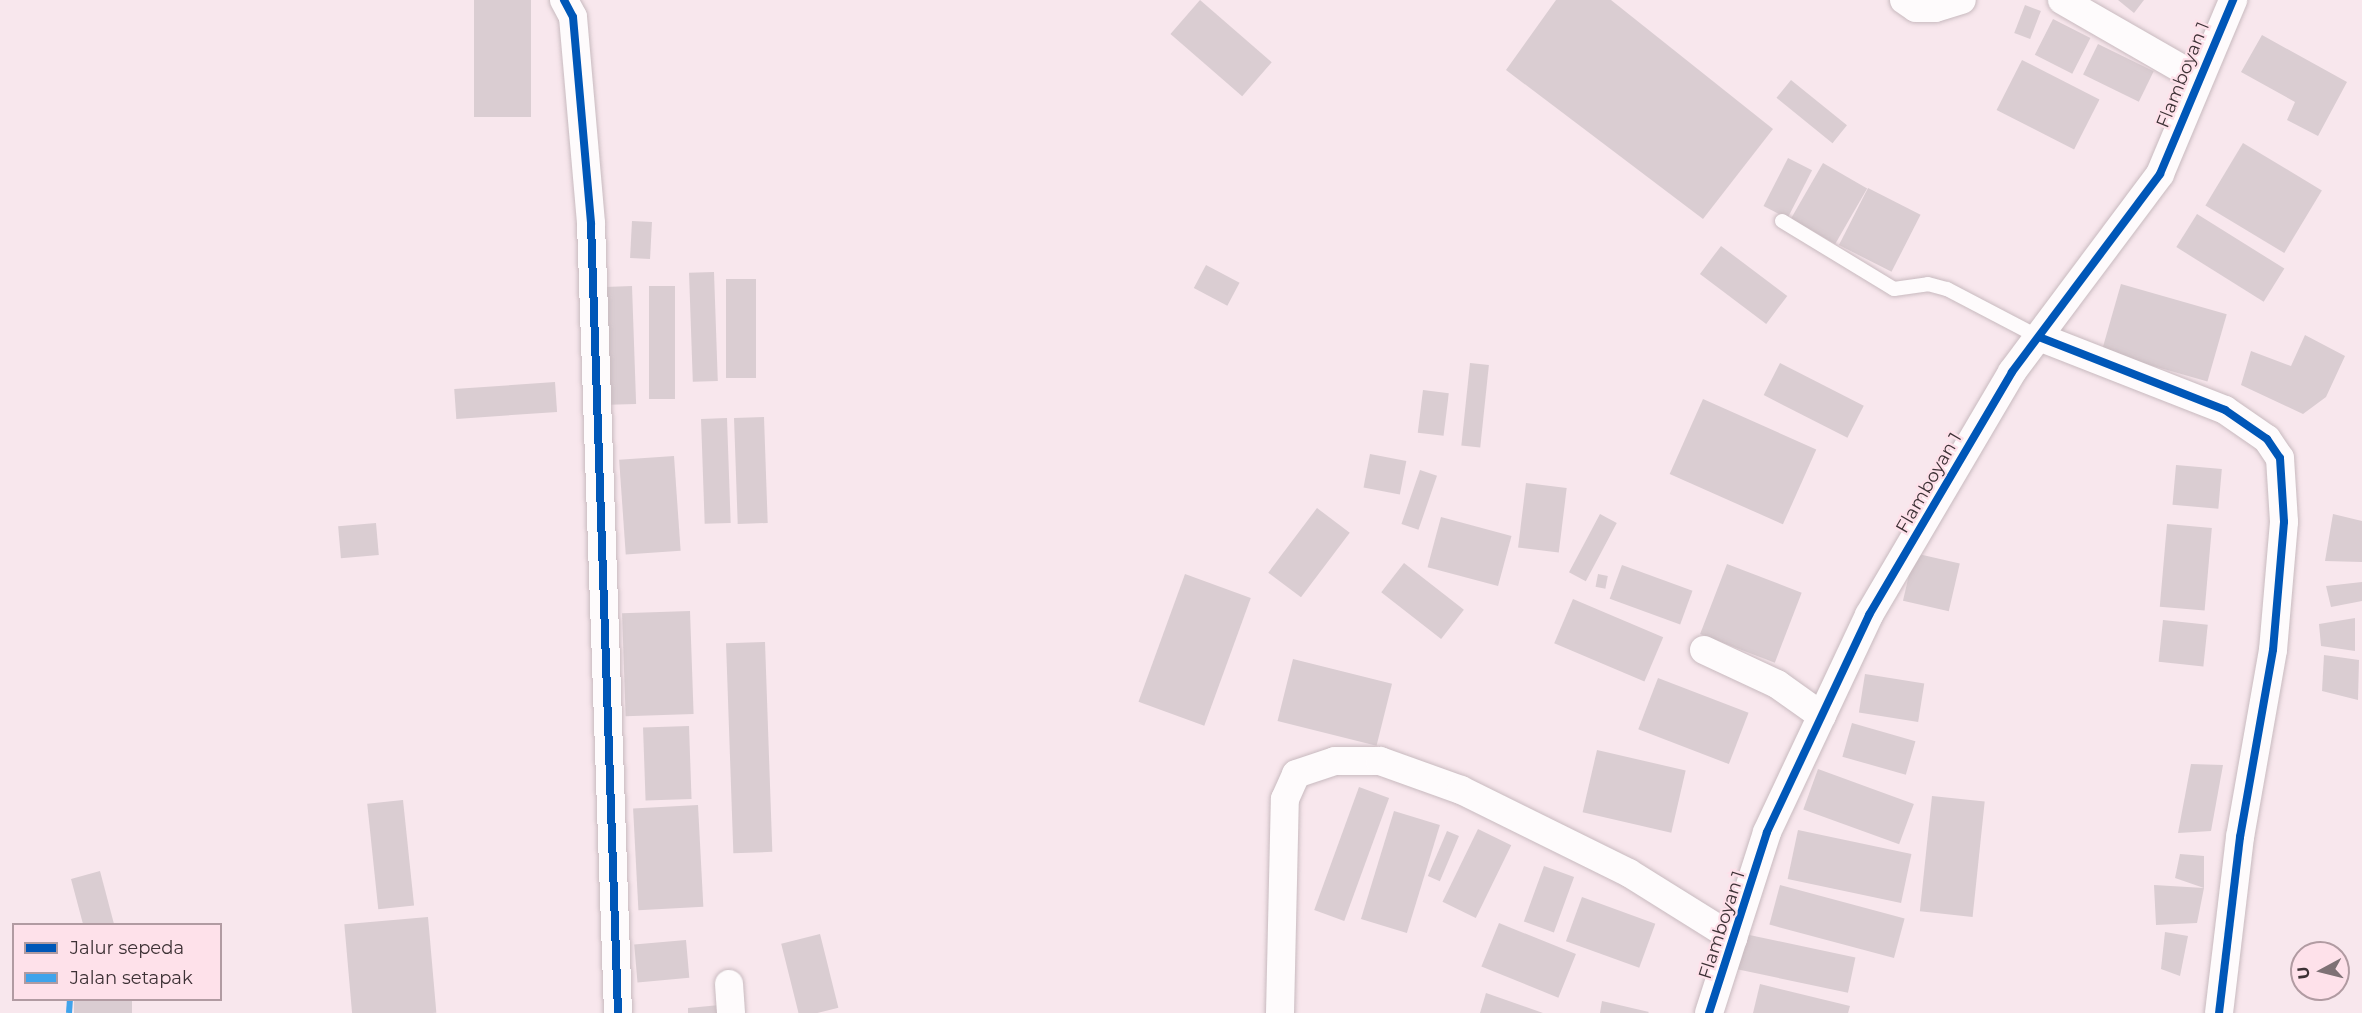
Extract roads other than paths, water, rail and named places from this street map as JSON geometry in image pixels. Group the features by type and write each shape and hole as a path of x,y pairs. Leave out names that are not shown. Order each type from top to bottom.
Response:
{"street":[{"path":"564,0 573,17 580,70 593,259 618,1013"},
{"path":"1904,0 1916,8 1935,8 1962,0"},
{"path":"2062,0 2196,77"},
{"name":"Flamboyan 1","path":"1709,1013 1767,832 1869,615 2012,372 2160,174 2196,77 2233,0"},
{"path":"2039,337 2224,410 2267,439 2280,458 2285,481 2280,573 2221,1004"},
{"path":"1704,650 1777,684 1822,716"},
{"path":"1280,1013 1286,799 1296,774 1335,761 1380,761 1461,790 1629,873 1733,938"},
{"path":"729,984 731,1013"}],"lane":[{"path":"1782,221 1894,289 1928,284 1947,289 2039,337"}]}
